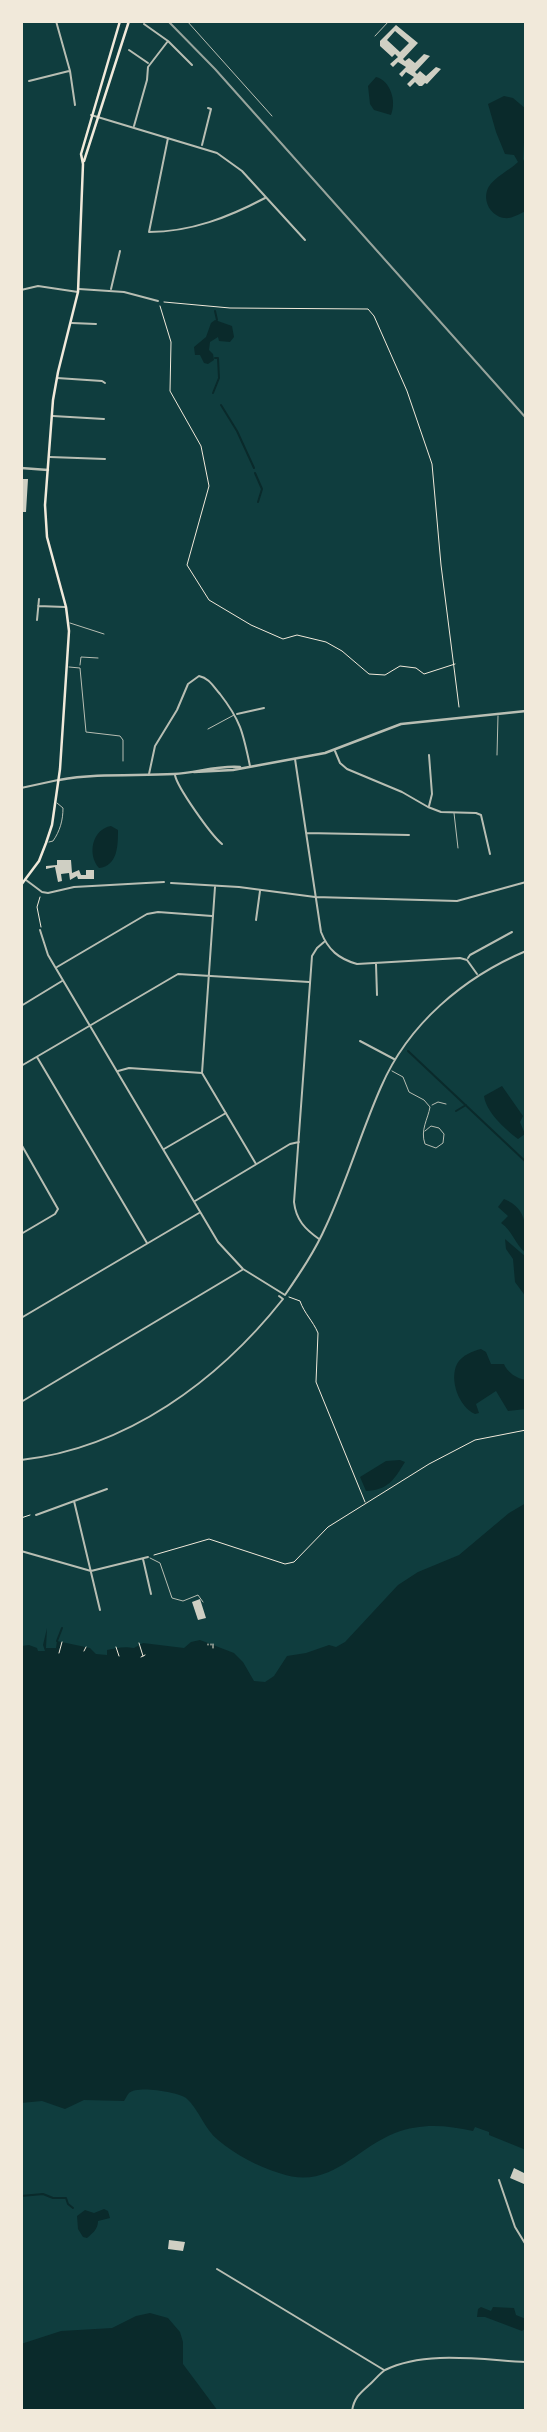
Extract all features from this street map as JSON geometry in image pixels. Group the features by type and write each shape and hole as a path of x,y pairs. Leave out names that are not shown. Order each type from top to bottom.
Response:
{"main road":[{"path":"21,885 39,861 46,843 59,780 68,622 45,527 52,416 57,378 78,290 83,164 81,154 120,21"},
{"path":"83,164 129,21"}],"street":[{"path":"56,21 70,71 75,105"},
{"path":"144,24 168,41 192,65"},
{"path":"134,127 149,64 168,41"},
{"path":"129,50 149,64"},
{"path":"29,81 70,71"},
{"path":"202,146 211,109 208,108"},
{"path":"91,115 202,146 231,161 305,240"},
{"path":"168,137 149,232 186,229 214,221 266,197"},
{"path":"111,290 120,251"},
{"path":"21,290 38,286 111,290 158,301"},
{"path":"71,322 96,324"},
{"path":"57,378 105,383"},
{"path":"52,416 104,419"},
{"path":"49,457 105,459"},
{"path":"21,468 48,470"},
{"path":"37,620 39,599"},
{"path":"38,606 66,607"},
{"path":"149,774 155,746 177,710 188,684 199,676 208,679 236,714 243,731 250,767"},
{"path":"236,714 264,708"},
{"path":"21,788 87,776 174,774 221,767 250,767 335,750 401,724 526,711"},
{"path":"335,750 340,763 347,769 402,792 428,807 454,814 481,815 490,854"},
{"path":"428,807 432,794 429,755"},
{"path":"295,759 315,897 324,942 331,951 348,962 376,964 467,960"},
{"path":"174,774 179,787 212,836 222,844"},
{"path":"305,833 409,835"},
{"path":"26,880 43,892 74,887 164,882"},
{"path":"171,883 315,897 457,901 526,882"},
{"path":"215,886 202,1073 256,1164"},
{"path":"256,920 260,890"},
{"path":"56,968 153,913 213,916"},
{"path":"40,930 48,955 218,1242 243,1269 285,1295 319,1239 344,1186 382,1085 395,1059 416,1031 456,992 477,975 526,951"},
{"path":"467,960 470,955 512,932"},
{"path":"319,1239 306,1230 295,1211 309,982 312,956 324,942"},
{"path":"467,960 477,975"},
{"path":"376,964 377,995"},
{"path":"21,1066 172,976 209,975 309,982"},
{"path":"21,1006 63,981"},
{"path":"359,1041 395,1059"},
{"path":"37,1056 147,1243"},
{"path":"117,1072 129,1069 202,1073"},
{"path":"163,1149 226,1113"},
{"path":"194,1201 290,1144 299,1142"},
{"path":"21,1144 58,1209 21,1234"},
{"path":"21,1318 200,1212"},
{"path":"21,1402 243,1269"},
{"path":"21,1460 87,1445 117,1433 168,1405 216,1370 248,1340 283,1299 279,1296"},
{"path":"36,1515 107,1489"},
{"path":"74,1501 100,1610"},
{"path":"21,1551 91,1571 148,1557"},
{"path":"143,1558 152,1594"},
{"path":"499,2180 515,2227 526,2245"},
{"path":"217,2269 384,2370"},
{"path":"352,2411 354,2399 384,2370 436,2358 526,2362"}],"lane":[{"path":"187,21 272,116"},
{"path":"375,36 389,21"},
{"path":"68,622 104,634"},
{"path":"98,658 81,657 86,732 120,736 123,740 123,761"},
{"path":"67,667 80,668"},
{"path":"208,729 236,714"},
{"path":"497,755 498,714"},
{"path":"46,843 53,841 58,833 63,815 63,808 56,801"},
{"path":"454,814 458,848"},
{"path":"390,1070 403,1077 409,1093 426,1101 446,1104"},
{"path":"426,1101 430,1107"},
{"path":"425,1131 431,1126 439,1128 444,1134 443,1143 436,1148 428,1146 423,1140 424,1122 434,1103"},
{"path":"148,1557 160,1563 172,1598 183,1601 198,1595 203,1602"}],"path":[{"path":"455,664 424,674 416,668 400,666 385,675 369,674 342,651 326,642 297,635 283,639 251,625 209,600 187,565 209,486 201,446 170,391 171,342 158,301 230,308 368,309 374,316 407,391 432,464 441,565 455,664 458,707"},
{"path":"40,930 37,907 43,892"},
{"path":"285,1295 300,1301 303,1310 316,1327 316,1382 366,1506"},
{"path":"148,1557 209,1539 289,1564 328,1527 366,1506 429,1464 475,1440 526,1430"},
{"path":"21,1518 36,1515"},
{"path":"59,1653 62,1642"},
{"path":"139,1643 143,1656"},
{"path":"210,1644 213,1648"},
{"path":"83,1651 86,1647"},
{"path":"116,1647 119,1656"}],"water":[{"path":"376,77 385,82 391,92 391,115 374,110 370,104 368,86"},
{"path":"504,96 513,98 526,109 523,159 526,165 526,211 507,218 495,214 486,198 491,184 518,162 514,155 505,154 488,104"},
{"path":"215,320 232,326 234,337 230,342 219,341 218,337 210,342 209,350 214,360 208,364 204,363 200,355 195,355 194,347 206,337 211,323"},
{"path":"111,826 118,830 116,854 110,863 99,868 93,856 93,843 99,832"},
{"path":"502,1086 523,1116 520,1122 525,1134 518,1139 497,1120 488,1108 484,1096"},
{"path":"504,1199 522,1214 526,1228 526,1253 501,1223 508,1216 498,1207"},
{"path":"505,1239 526,1257 526,1297 515,1282 513,1259 506,1249"},
{"path":"481,1349 486,1352 491,1364 504,1364 513,1375 526,1380 526,1409 508,1411 496,1391 476,1404 479,1413 475,1414 464,1405 455,1385 455,1370 462,1358"},
{"path":"386,1461 405,1462 390,1483 380,1489 366,1491 360,1477"},
{"path":"526,1503 526,2150 475,2127 473,2131 424,2126 395,2133 380,2140 327,2173 313,2177 297,2177 263,2167 232,2150 213,2135 186,2098 175,2094 140,2090 129,2093 124,2101 84,2100 65,2109 42,2101 21,2103 21,1646 29,1645 38,1651 45,1651 43,1645 47,1628 46,1648 56,1648 57,1641 90,1648 96,1654 107,1655 107,1650 134,1648 143,1643 184,1648 191,1642 200,1640 234,1653 254,1681 265,1682 274,1676 287,1656 329,1645 336,1647 345,1642 398,1585 418,1572 459,1555 509,1513"},
{"path":"104,2209 108,2211 110,2218 98,2221 93,2233 87,2238 83,2237 78,2229 77,2216 85,2210 94,2213"},
{"path":"481,2307 491,2311 493,2307 514,2308 516,2315 526,2319 526,2328 522,2331 485,2317 477,2317"},
{"path":"150,2313 168,2318 180,2332 183,2364 218,2411 21,2411 21,2344 61,2331 112,2328 136,2316"}],"building":[{"path":"396,25 418,43 403,59 405,61 409,58 415,63 424,54 430,56 415,72 417,74 420,71 426,76 436,67 441,69 427,84 419,86 415,82 410,87 407,84 414,77 406,72 402,77 399,74 406,67 398,62 393,67 390,64 398,57 395,54 392,57 380,46 380,41","holes":["395,31 409,43 400,52 387,40"]},
{"path":"21,479 28,479 26,512 21,512"},
{"path":"57,860 71,860 72,873 79,870 81,875 86,875 86,870 94,870 94,879 78,879 77,876 70,880 69,873 61,874 62,881 58,882 55,867 46,869 46,866 57,865"},
{"path":"200,1599 206,1618 198,1620 192,1602"},
{"path":"514,2168 526,2174 524,2184 510,2178"},
{"path":"169,2240 185,2242 183,2251 168,2249"}],"waterway":[{"path":"215,311 217,320"},
{"path":"213,393 219,378 218,358 215,358"},
{"path":"221,405 237,431 254,468"},
{"path":"255,473 262,489 258,502"},
{"path":"408,1051 526,1162"},
{"path":"456,1111 466,1105"},
{"path":"57,1641 62,1628"},
{"path":"21,2196 43,2194 53,2198 66,2198 73,2208"}],"tram line":[{"path":"168,21 215,69 526,418"}]}
